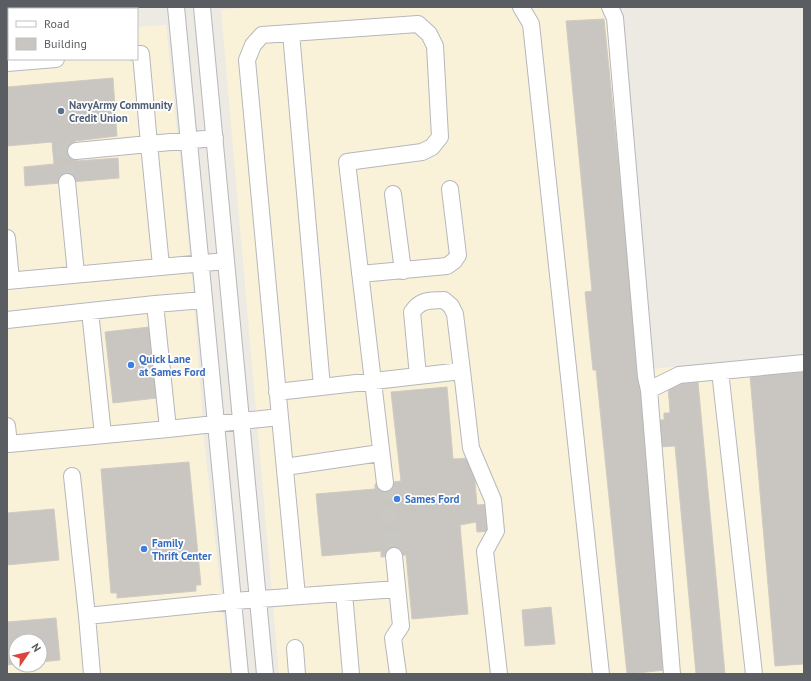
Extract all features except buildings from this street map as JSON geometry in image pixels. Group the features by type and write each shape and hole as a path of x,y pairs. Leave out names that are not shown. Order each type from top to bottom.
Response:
{"street":[{"path":"176,7 240,674"},
{"path":"202,7 265,674"},
{"path":"522,7 531,24 601,674"},
{"path":"610,7 615,18 672,674"},
{"path":"297,596 247,60 253,46 262,35 418,24 429,34 435,46 440,137 432,147 422,152 346,162 380,453 385,483"},
{"path":"291,33 322,387"},
{"path":"138,54 141,54 161,266"},
{"path":"7,63 44,60"},
{"path":"76,151 215,138"},
{"path":"67,182 76,274"},
{"path":"360,274 447,266 454,261 458,254 450,189"},
{"path":"393,194 403,270"},
{"path":"7,238 9,281 226,261"},
{"path":"7,320 204,300"},
{"path":"418,376 412,312 416,306 422,302 444,300 451,306 456,314 471,448 493,500 496,531 484,551 499,674"},
{"path":"155,304 168,429"},
{"path":"90,311 103,435"},
{"path":"648,390 678,375 804,363"},
{"path":"277,392 462,371"},
{"path":"720,371 754,674"},
{"path":"7,426 9,444 216,425 280,417"},
{"path":"284,467 380,453"},
{"path":"72,476 92,674"},
{"path":"394,556 401,626 393,638 398,674"},
{"path":"87,616 234,601 397,589"},
{"path":"344,593 351,674"},
{"path":"294,648 297,674"}],"shaded area":[{"path":"256,7 618,7 652,369 804,354 804,674 279,674 221,10"},
{"path":"166,25 192,276 205,449 230,674 7,674 7,40 8,60 138,60 138,27"}],"tunnel":[{"path":"67,182 64,152 76,151"},
{"path":"385,483 394,556"}],"place":[{"name":"NavyArmy Community Credit Union","path":"61,111"},
{"name":"Quick Lane at Sames Ford","path":"131,365"},
{"name":"Sames Ford","path":"397,499"},
{"name":"Family Thrift Center","path":"144,549"}]}
